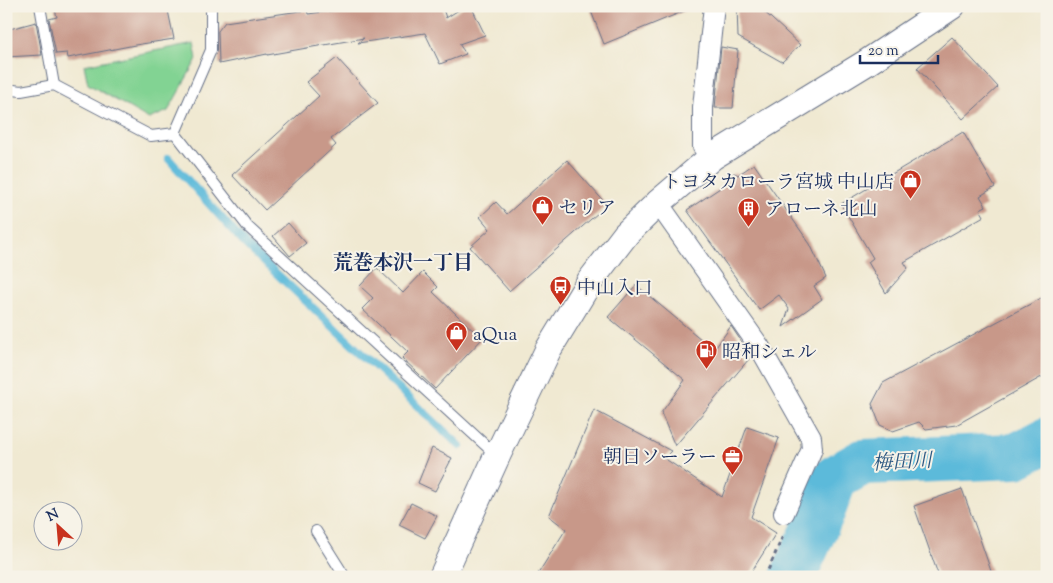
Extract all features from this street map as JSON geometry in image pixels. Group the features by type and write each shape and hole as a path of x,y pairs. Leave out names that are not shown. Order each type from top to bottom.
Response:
{"street":[{"path":"712,157 704,147 703,107 714,6"},
{"path":"442,577 548,350 590,281 626,234 658,203 712,157 866,63 952,6"},
{"path":"658,203 759,346 811,438 812,449 784,513"}],"lane":[{"path":"40,6 54,85"},
{"path":"175,133 211,50 211,6"},
{"path":"6,89 22,91 54,85 151,136 175,133"},
{"path":"175,133 248,227 497,456"},
{"path":"316,531 345,577"}],"path":[{"path":"765,577 785,531 784,513"}],"green space":[{"path":"194,43 197,59 168,111 149,119 88,84 84,65"}],"building":[{"path":"54,6 167,6 174,39 68,58 67,53 56,54 49,19 57,17"},
{"path":"367,6 442,6 446,18 465,6 471,6 485,35 459,44 466,54 440,64 425,33 358,43 364,38 219,64 218,31 225,22 307,10 308,14"},
{"path":"589,6 694,6 694,7 604,44"},
{"path":"737,6 758,6 800,45 782,62 738,37"},
{"path":"36,22 42,55 6,57 6,30"},
{"path":"952,37 998,87 963,119 917,68"},
{"path":"721,47 738,50 733,108 715,108"},
{"path":"337,58 378,103 331,139 336,145 265,210 232,175 319,96 306,82"},
{"path":"963,132 995,187 980,196 986,206 980,209 984,216 904,262 908,268 886,293 868,262 873,258 841,204"},
{"path":"567,160 607,205 509,291 470,247 490,229 480,217 496,202 507,214"},
{"name":"アローネ北山","path":"754,164 810,244 826,278 814,286 822,299 783,327 789,309 779,295 759,310 687,210 726,184 726,179 734,173 738,175"},
{"path":"288,223 306,243 290,256 273,236"},
{"path":"377,268 403,293 423,272 438,287 433,292 482,339 435,389 402,358 408,352 362,309 373,298 360,286"},
{"name":"昭和シェル","path":"636,285 714,350 731,326 749,359 675,446 661,413 685,380 608,317"},
{"path":"1047,295 1047,374 956,425 926,429 919,422 893,431 880,425 872,404 883,383"},
{"path":"594,410 671,451 664,458 722,497 747,427 779,438 751,517 776,533 748,577 536,577 566,529 549,516"},
{"path":"432,448 452,458 435,491 418,483"},
{"path":"962,489 993,577 939,577 914,506"},
{"path":"411,503 437,516 425,538 399,525"}],"waterway":[{"path":"168,158 244,243 460,446"},
{"name":"梅田川","path":"793,577 835,478 863,462 1016,456 1047,440"}],"place":[{"name":"トヨタカローラ宮城 中山店","path":"910,200"},
{"name":"セリア","path":"543,226"},
{"name":"アローネ北山","path":"749,227"},
{"name":"中山入口","path":"561,306"},
{"name":"aQua","path":"457,352"},
{"name":"昭和シェル","path":"706,370"},
{"name":"朝日ソーラー","path":"733,475"}],"district":[{"name":"荒巻本沢一丁目","path":"403,262"}]}
